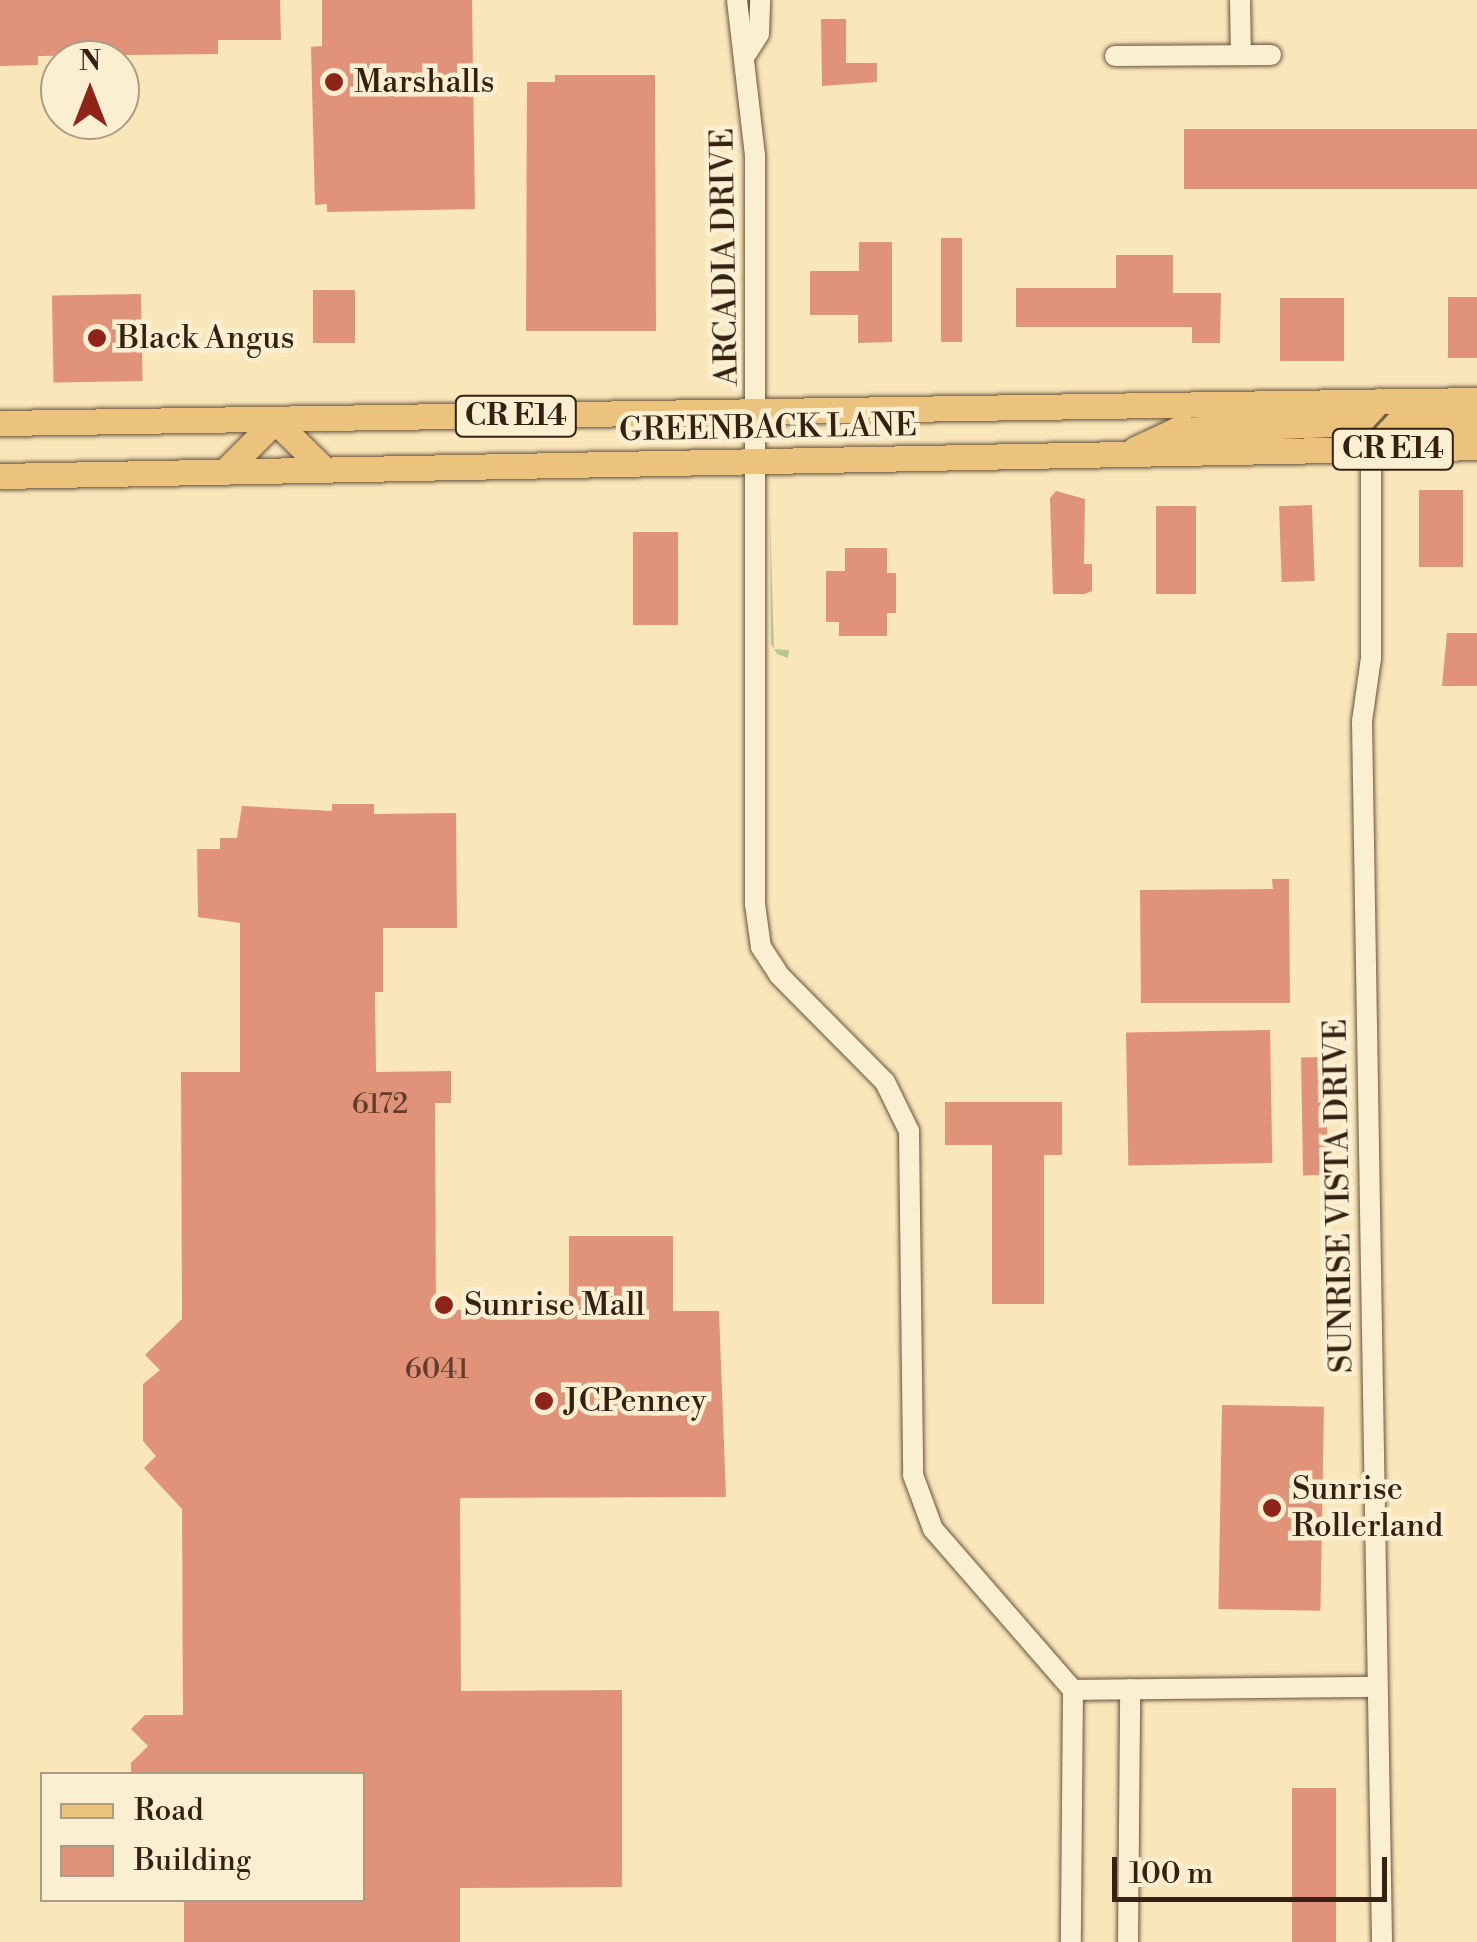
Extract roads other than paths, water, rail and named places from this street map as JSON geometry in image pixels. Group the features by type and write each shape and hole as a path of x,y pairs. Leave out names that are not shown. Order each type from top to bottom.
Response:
{"main road":[{"name":"GREENBACK LANE","path":"0,423 276,422 1477,400"},
{"path":"1126,454 1176,430 1359,423 1379,401"},
{"path":"226,470 276,422 323,468"},
{"path":"1371,450 1396,424 1477,423"},
{"name":"GREENBACK LANE","path":"0,476 1477,447"}],"street":[{"name":"ARCADIA DRIVE","path":"737,0 738,33 748,53 758,412 754,904 760,947 779,975 884,1082 909,1131 913,1475 921,1503 933,1529 1073,1690"},
{"name":"ARCADIA DRIVE","path":"748,53 759,34 760,0"},
{"path":"1240,0 1241,55"},
{"path":"1116,56 1271,55"},
{"name":"SUNRISE VISTA DRIVE","path":"1371,450 1371,658 1362,721 1382,1942"},
{"path":"1071,1942 1073,1690 1375,1687"},
{"path":"1128,1942 1130,1689"}],"place":[{"name":"Marshalls","path":"334,82"},
{"name":"Black Angus","path":"97,338"},
{"name":"Sunrise Mall","path":"444,1305"},
{"name":"JCPenney","path":"544,1401"},
{"name":"Sunrise Rollerland","path":"1272,1508"}]}
